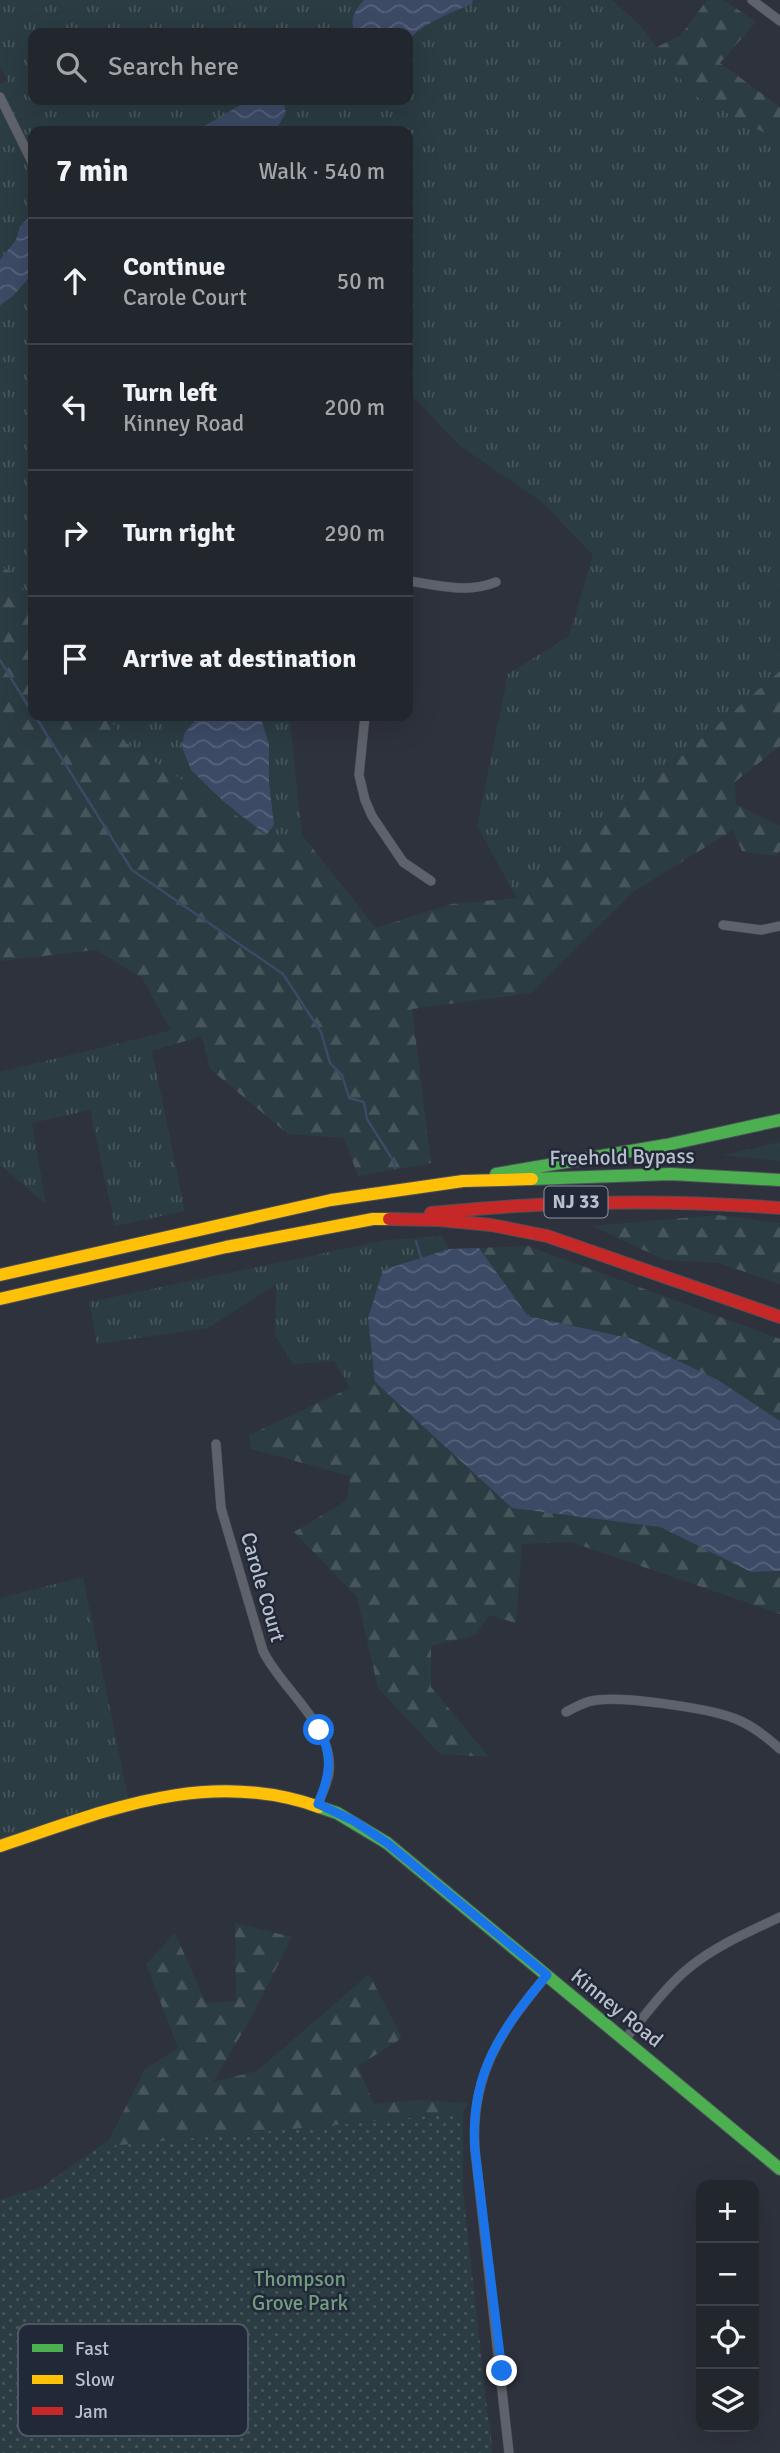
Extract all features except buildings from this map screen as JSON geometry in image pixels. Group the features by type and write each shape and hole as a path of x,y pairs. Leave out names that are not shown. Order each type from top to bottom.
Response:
{"main road":[{"path":"464,1181 617,1154 780,1120"},
{"name":"Freehold Bypass","path":"464,1181 671,1174 780,1180"},
{"name":"NJ 33","path":"0,1275 318,1203 464,1181"},
{"name":"Freehold Bypass","path":"373,1219 509,1205 569,1202 693,1202 780,1208"},
{"path":"373,1219 452,1221 547,1236 780,1317"},
{"name":"NJ 33","path":"0,1299 226,1247 373,1219"},
{"name":"Kinney Road","path":"0,1846 153,1799 204,1789 271,1792 318,1804 354,1821 387,1843 780,2169"}],"street":[{"path":"752,0 780,20"},
{"path":"0,97 28,154"},
{"path":"413,582 467,589 496,582"},
{"path":"364,721 359,775 365,800 372,816 402,862 431,881"},
{"path":"723,925 761,930 780,926"},
{"name":"Carole Court","path":"216,1444 222,1508 263,1651 270,1666 327,1744 329,1775 318,1804"},
{"path":"566,1712 587,1702 609,1700 700,1709 742,1722 763,1734 780,1749"},
{"path":"625,2039 670,1986 694,1963 719,1947 780,1917"},
{"path":"509,2453 475,2150 474,2117 481,2081 493,2050 513,2015 547,1975"}],"green space":[{"path":"0,0 612,0 641,26 692,94 780,141 780,671 517,898 477,826 508,674 569,636 593,555 542,502 459,445 413,396 413,126 28,126 28,596 13,573 0,566 0,84 8,81 0,65"},
{"path":"707,0 724,0 756,22 720,63 780,107 780,141 692,94 657,47 681,35"},
{"path":"0,566 13,573 28,596 28,721 111,721 126,743 264,834 302,835 376,928 451,904 517,898 780,671 780,746 735,782 736,804 780,826 780,850 777,856 742,851 733,830 633,892 531,993 412,1009 431,1163 358,1176 344,1138 288,1134 210,1069 202,1036 152,1051 149,1036 171,1030 142,978 96,950 0,961"},
{"path":"111,721 290,721 302,835 264,835 126,743"},
{"path":"149,1036 185,1211 115,1226 90,1110 32,1123 46,1204 0,1165 0,1072"},
{"path":"780,1142 780,1161 723,1155"},
{"path":"717,1215 780,1223 780,1284 719,1263 665,1260 592,1226"},
{"path":"442,1236 449,1249 383,1271 368,1318 375,1382 350,1388 334,1361 293,1364 275,1336 276,1284 208,1328 97,1344 89,1302 387,1240"},
{"path":"528,1246 780,1339 780,1421 717,1380 634,1339 528,1316 479,1248"},
{"path":"375,1382 512,1508 660,1527 751,1572 780,1571 780,1614 571,1542 522,1544 516,1623 489,1615 476,1635 431,1646 431,1687 489,1757 440,1754 378,1688 357,1597 294,1532 347,1500 350,1476 251,1449 249,1435 350,1388"},
{"path":"83,1577 130,1807 0,1847 0,1598"},
{"name":"Thompson Grove Park","path":"235,1923 292,1937 251,2018 213,2082 257,2071 369,1974 402,2038 358,2066 374,2104 417,2100 468,2103 463,2113 315,2127 490,2424 492,2453 0,2453 0,2200 42,2187 109,2140 145,2069 178,2048 146,1964 175,1933 206,2003 236,2001"},
{"name":"Thompson Grove Park","path":"463,2113 463,2191 492,2453 0,2453 0,2200 42,2187 99,2147"}],"water":[{"path":"364,0 473,0 472,4 429,24 413,36 413,28 354,28 354,16"},
{"path":"240,105 284,105 286,113 278,126 205,126"},
{"path":"28,219 28,279 13,296 0,305 0,260 16,240 20,226"},
{"path":"195,721 262,722 269,744 269,782 274,825 266,835 223,801 191,770 182,747 184,734"},
{"path":"479,1248 528,1316 633,1339 718,1380 780,1421 780,1571 751,1572 660,1527 512,1508 375,1382 368,1318 383,1270 449,1249"}],"waterway":[{"path":"0,660 28,706"},
{"path":"38,721 132,870 283,974 321,1032 330,1063 342,1075 349,1098 364,1102 367,1119 394,1162 395,1168"},
{"path":"416,1241 421,1258"}],"traffic: fast":[{"path":"496,1174 666,1145 780,1120"},
{"path":"532,1179 671,1174 780,1180"},
{"path":"319,1807 337,1813 387,1843 780,2169"}],"traffic: slow":[{"path":"0,1275 331,1200 463,1181 532,1179"},
{"path":"0,1299 226,1247 373,1219 389,1219"},
{"path":"0,1846 118,1808 157,1798 197,1793 237,1791 277,1796 319,1807"}],"traffic: jam":[{"path":"431,1213 606,1203 693,1203 780,1208"},
{"path":"389,1219 491,1225 547,1236 780,1317"}],"route":[{"path":"319,1730 327,1744 329,1775 318,1804 373,1832 547,1975 502,2032 487,2062 474,2117 475,2150 502,2371"}]}
